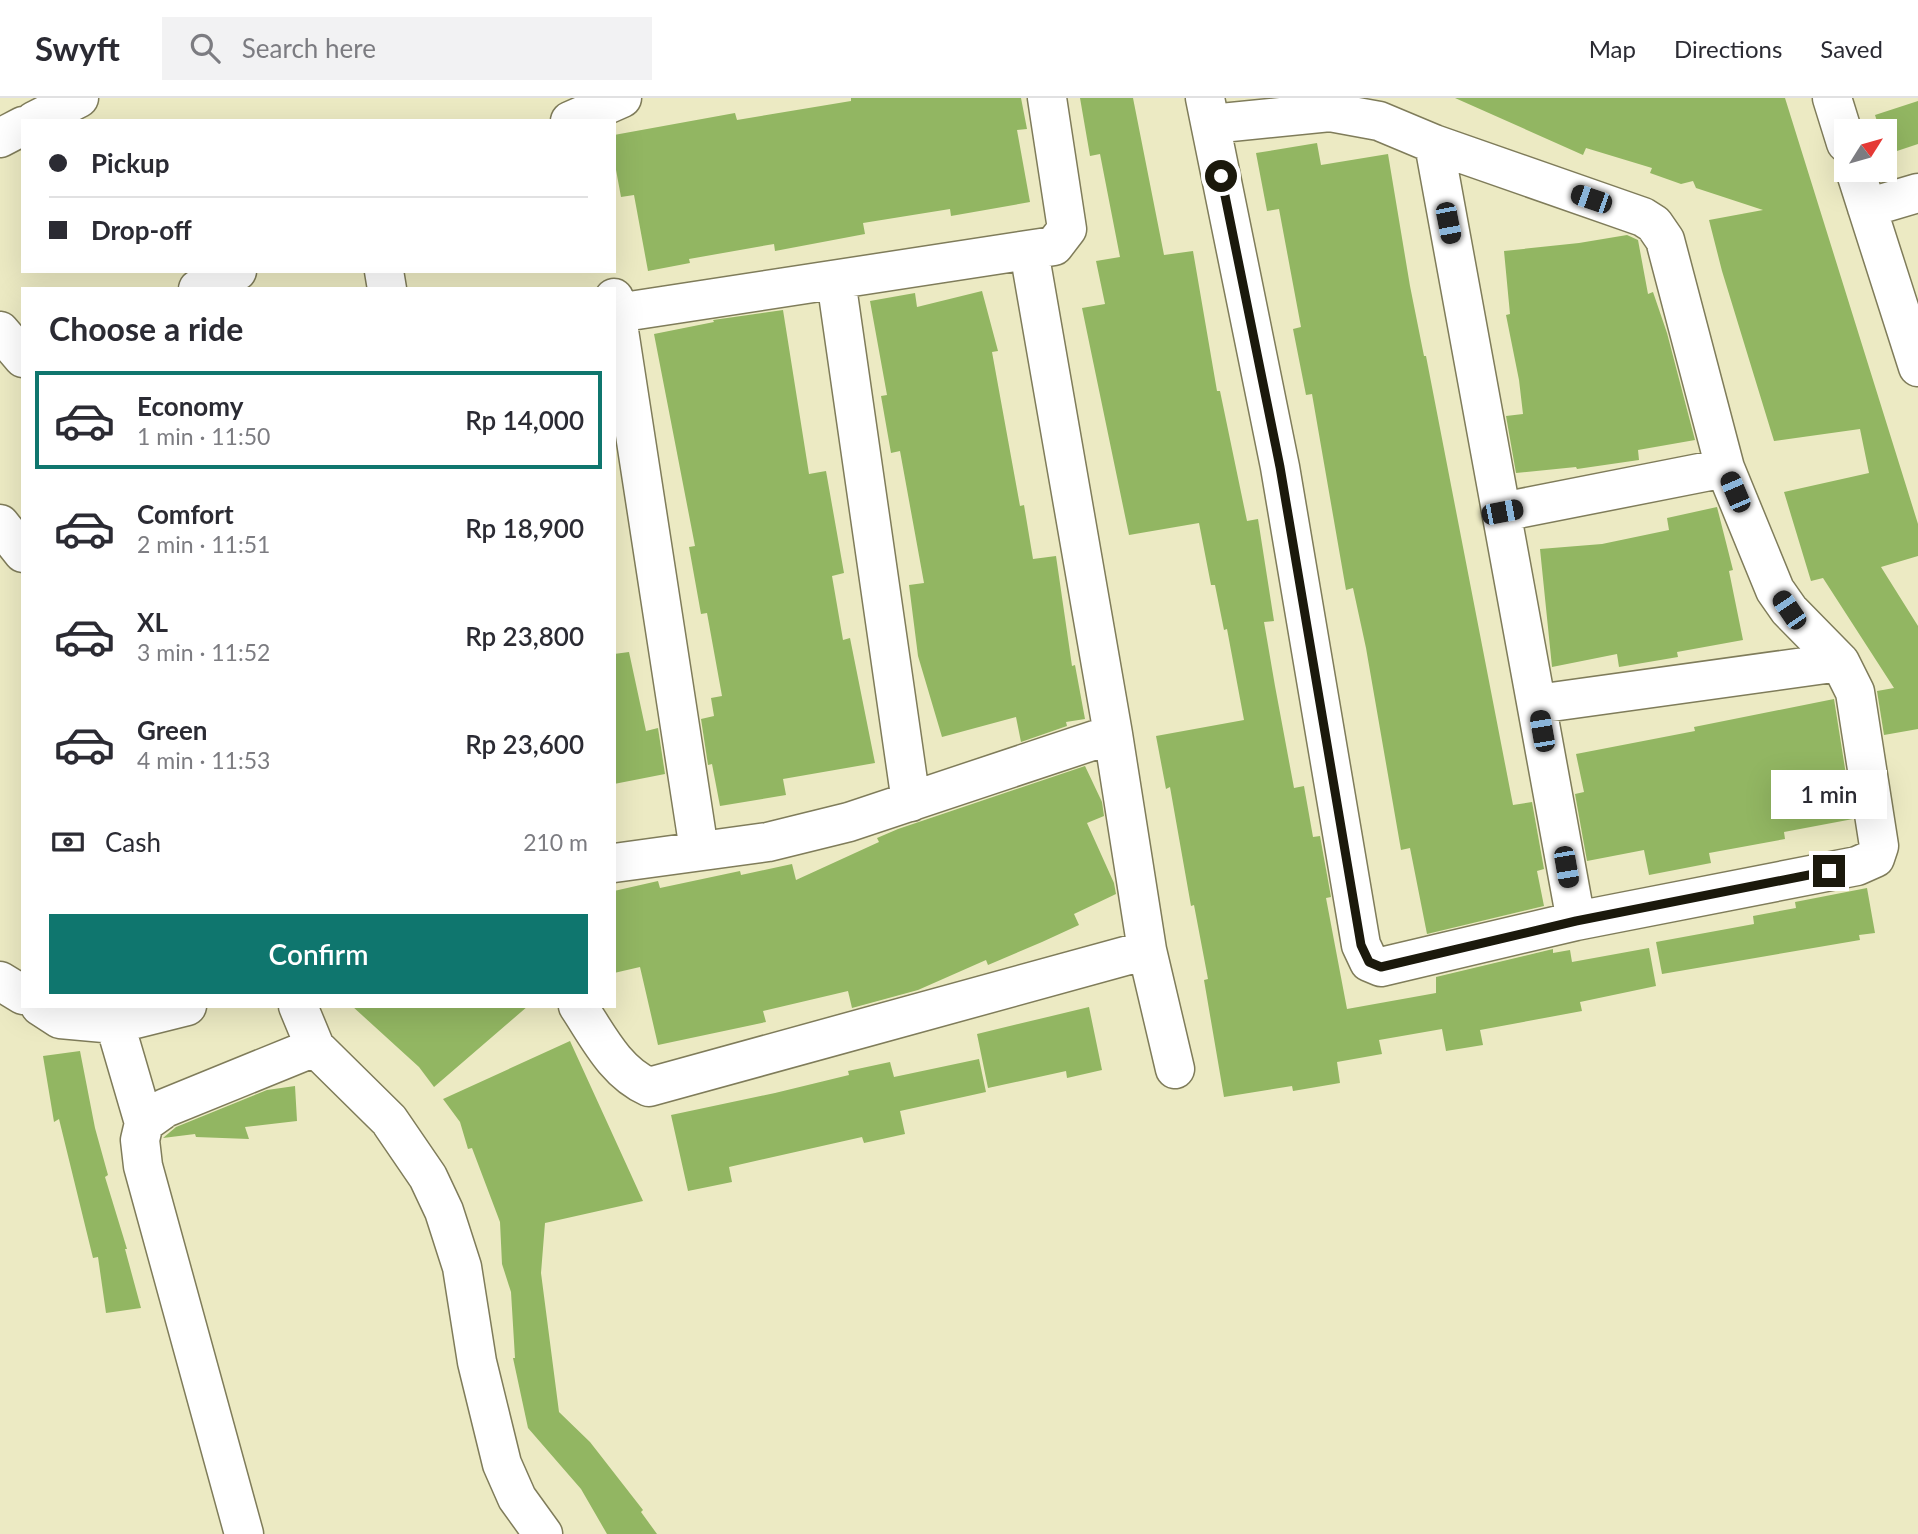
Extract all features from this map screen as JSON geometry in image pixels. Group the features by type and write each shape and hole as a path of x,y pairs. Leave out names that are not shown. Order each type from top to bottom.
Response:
{"street":[{"path":"38,119 79,98"},
{"path":"572,114 619,98"},
{"path":"616,300 836,280 1054,246 1067,229 1046,98"},
{"path":"1832,98 1839,119"},
{"path":"1208,111 1330,112 1379,121 1434,144 1643,217 1654,224 1665,240 1724,468 1775,590 1789,610 1840,662 1855,692 1880,846 1875,858 1857,866 1576,921 1381,967 1374,966 1364,954 1280,467 1208,111"},
{"path":"0,138 21,128"},
{"path":"1434,144 1576,921"},
{"path":"1859,182 1918,367"},
{"path":"1867,208 1918,193"},
{"path":"1029,251 1113,734 1147,950 1175,1069"},
{"path":"202,287 233,273"},
{"path":"836,280 911,802"},
{"path":"616,307 699,850"},
{"path":"0,331 21,356"},
{"path":"1502,512 1724,468"},
{"path":"0,524 21,551"},
{"path":"1537,704 1840,662"},
{"path":"616,863 768,842 849,822 1113,734"},
{"path":"579,1008 626,1073 649,1087 1147,950"},
{"path":"0,981 21,994"},
{"path":"43,1008 60,1019 115,1024 179,1008"},
{"path":"299,1008 315,1046 389,1120 428,1177 444,1211 462,1267 477,1362 502,1464 517,1498 543,1534"},
{"path":"115,1024 144,1123 140,1140 143,1166 244,1534"},
{"path":"144,1123 165,1108 315,1046"}],"building":[{"path":"851,98 1021,98 1027,129 1017,130 1030,202 951,216 950,209 863,223 865,234 775,251 774,244 689,259 690,263 648,271 634,195 621,197 616,170 616,135 735,113 737,120 851,101"},
{"path":"1080,98 1133,98 1164,255 1193,251 1217,391 1220,391 1247,521 1258,519 1274,621 1264,622 1275,686 1294,788 1304,786 1313,837 1320,836 1331,897 1326,898 1347,1009 1436,993 1436,977 1553,949 1553,953 1570,950 1572,962 1649,948 1656,986 1580,1002 1582,1011 1480,1030 1483,1045 1446,1051 1442,1029 1379,1040 1382,1054 1337,1062 1340,1083 1293,1091 1292,1086 1224,1097 1204,980 1208,979 1194,905 1191,906 1170,787 1166,789 1156,736 1244,720 1227,629 1224,630 1215,585 1211,585 1199,523 1129,535 1082,308 1105,304 1096,261 1120,257 1100,154 1090,156"},
{"path":"1455,98 1785,98 1918,524 1918,556 1881,567 1918,626 1918,729 1884,735 1877,691 1894,688 1823,578 1811,581 1784,492 1869,473 1860,429 1774,441 1709,220 1763,210 1696,188 1693,181 1681,184 1650,173 1652,168 1586,148 1583,155"},
{"path":"1918,101 1918,144 1897,151 1897,119 1876,119 1875,115"},
{"path":"1317,143 1321,165 1388,154 1410,286 1513,805 1532,802 1544,869 1537,871 1544,906 1427,934 1410,848 1401,850 1366,648 1353,588 1346,590 1312,394 1306,395 1293,329 1301,327 1279,209 1267,211 1256,153"},
{"path":"1627,235 1638,240 1648,294 1653,292 1667,333 1695,440 1638,450 1639,460 1577,469 1516,473 1506,416 1523,414 1506,315 1510,314 1504,251"},
{"path":"982,291 998,351 992,352 1020,506 1024,505 1033,559 1056,556 1072,666 1075,665 1085,719 1066,722 1067,726 1021,742 1016,717 942,737 918,656 909,585 924,583 900,451 891,453 881,396 887,395 870,301 915,293 917,307"},
{"path":"783,310 809,474 826,471 844,573 832,576 843,640 850,638 875,763 783,779 786,795 720,806 712,764 708,765 701,719 714,716 711,698 722,696 707,613 701,614 689,547 695,546 654,334 714,322 713,320"},
{"path":"1717,507 1733,570 1729,571 1743,640 1677,652 1678,657 1619,667 1617,654 1552,667 1540,549 1602,544 1669,530 1667,518"},
{"path":"629,652 646,731 658,728 665,774 616,784 616,654"},
{"path":"1834,699 1853,819 1784,832 1785,839 1709,853 1711,863 1649,875 1644,850 1587,861 1575,794 1584,792 1576,754 1695,731 1694,727"},
{"path":"1085,766 1102,802 1104,816 1087,823 1114,883 1116,894 1074,914 1079,925 988,965 986,960 918,990 852,1008 848,991 763,1011 766,1022 658,1045 640,967 616,973 616,891 658,881 660,888 740,871 741,875 792,864 796,880 879,842 877,838"},
{"path":"1867,888 1875,933 1859,935 1860,940 1662,974 1656,942 1754,924 1753,916 1796,908 1795,902"},
{"path":"1089,1007 1102,1070 1067,1078 1066,1071 988,1088 977,1034"},
{"path":"354,1008 526,1008 434,1087 419,1067"},
{"path":"570,1041 643,1201 545,1223 541,1273 559,1412 590,1442 643,1510 641,1512 657,1534 607,1534 581,1489 528,1428 513,1358 511,1292 502,1264 500,1222 472,1148 468,1149 460,1122 443,1099"},
{"path":"80,1051 95,1128 108,1175 105,1177 127,1249 141,1308 106,1313 98,1257 93,1258 59,1119 54,1122 43,1056"},
{"path":"979,1059 986,1092 900,1111 905,1134 864,1143 862,1137 729,1167 732,1182 688,1191 671,1115 775,1093 849,1075 848,1071 890,1062 894,1077"},
{"path":"295,1086 297,1121 245,1127 249,1139 196,1137 195,1134 163,1138 176,1127 267,1090"}],"route":[{"path":"1221,176 1280,467 1361,945 1369,962 1381,967 1576,921 1829,871"}]}
